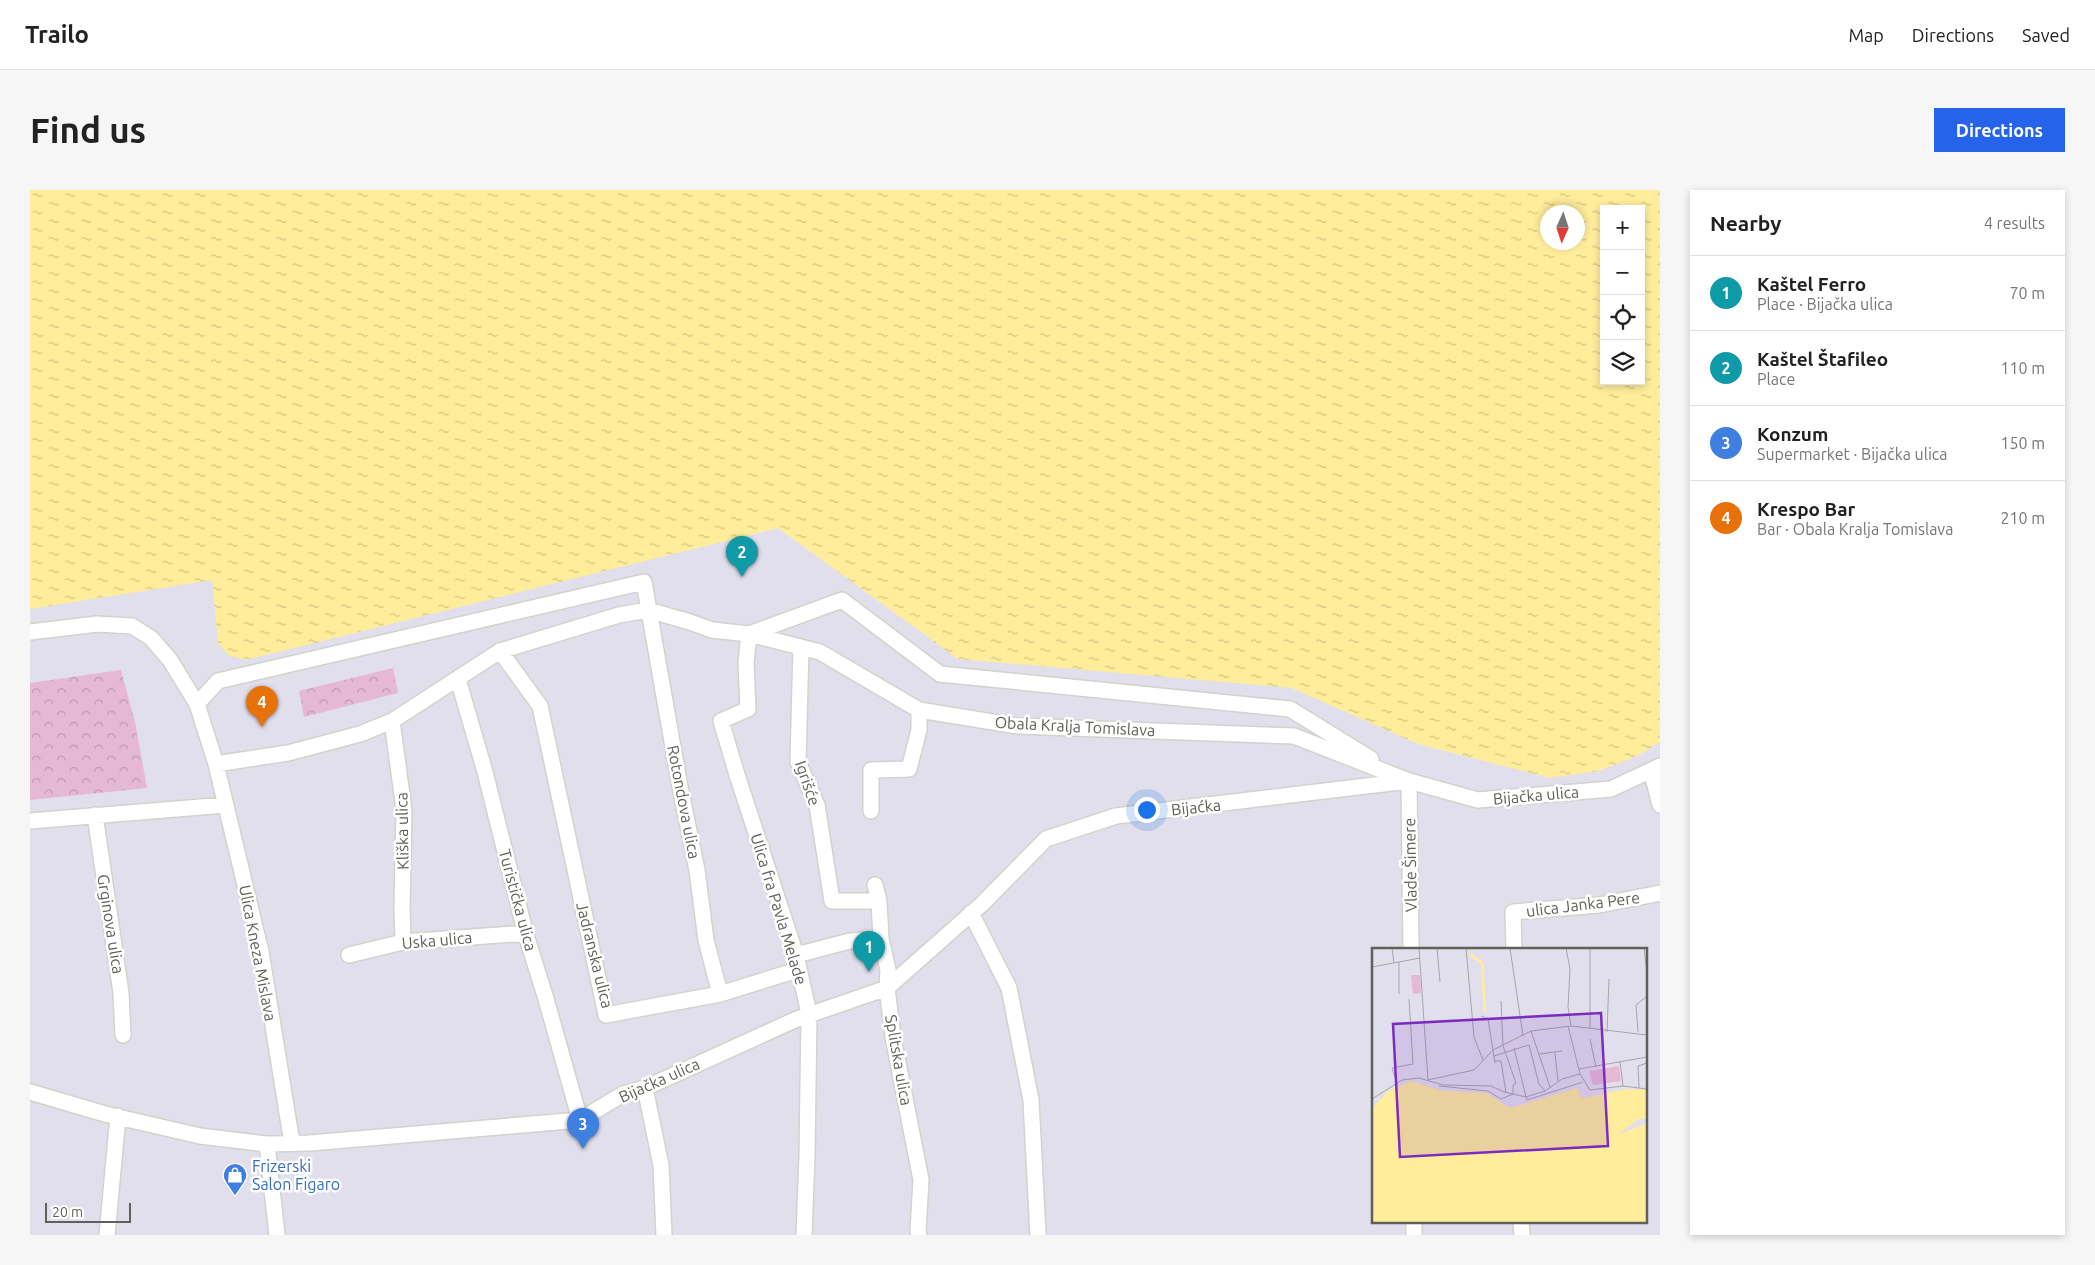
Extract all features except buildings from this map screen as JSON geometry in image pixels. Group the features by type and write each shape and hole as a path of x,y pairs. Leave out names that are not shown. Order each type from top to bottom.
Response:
{"street":[{"name":"Rotondova ulica","path":"197,704 218,680 644,582 697,870 706,940 720,994"},
{"path":"749,634 842,600 940,674 1290,710 1409,781"},
{"name":"Obala Kralja Tomislava","path":"216,764 288,752 360,734 392,721 500,651 619,615 648,610 712,630 749,634 820,652 919,710 1018,726 1294,736 1409,781"},
{"path":"30,632 97,624 132,626 151,638 170,660 197,704 216,764"},
{"name":"Ulica fra Pavla Melade","path":"749,634 746,663 748,709 722,721 738,778 796,955 809,1014 804,1235"},
{"name":"Igrišće","path":"801,647 798,762 817,805 832,901 878,901"},
{"name":"Jadranska ulica","path":"500,651 540,706 606,1015 720,994 794,971 796,955"},
{"name":"Turistička ulica","path":"458,679 485,772 526,935 580,1120"},
{"path":"871,811 871,770 909,769 919,730 919,710"},
{"name":"Kliška ulica","path":"392,721 404,810 402,908 404,942"},
{"name":"Ulica Kneza Mislava","path":"216,764 261,952 292,1143"},
{"path":"1656,768 1660,805"},
{"name":"Bijačka ulica","path":"1409,781 1478,800 1611,789 1656,768"},
{"name":"Bijaćka","path":"976,908 1046,839 1116,816 1409,781"},
{"name":"Vlade Šimere","path":"1409,781 1411,948"},
{"path":"30,821 95,814 225,805"},
{"name":"Grginova ulica","path":"95,814 121,993 123,1035"},
{"name":"Splitska ulica","path":"875,885 881,939 888,970 887,988 893,1037 921,1180 918,1231 920,1235"},
{"name":"ulica Janka Pere","path":"1514,948 1513,912 1599,905 1660,893"},
{"path":"976,908 1010,988 1031,1100 1038,1235"},
{"name":"Bijačka ulica","path":"30,1092 200,1136 267,1144 580,1120 623,1094 645,1088 809,1014 887,988 976,908"},
{"name":"Uska ulica","path":"349,955 404,942 512,934 526,935"},
{"path":"796,955 850,941 881,939"},
{"path":"645,1088 661,1165 664,1235"},
{"path":"107,1235 118,1116"},
{"path":"267,1144 277,1235"},
{"path":"1414,1222 1414,1235"},
{"path":"1521,1222 1522,1235"}],"green space":[{"path":"393,668 398,693 304,717 299,691"},
{"path":"121,670 135,722 147,788 30,800 30,683"}],"water":[{"path":"30,190 1660,190 1660,742 1637,756 1598,771 1550,778 1418,744 1292,688 958,659 778,528 246,660 228,655 218,643 212,580 30,609"}],"place":[{"name":"Kaštel Štafileo","path":"742,577"},
{"name":"Krespo Bar","path":"262,727"},
{"name":"Kaštel Ferro","path":"869,972"},
{"name":"Konzum","path":"583,1149"},
{"name":"Frizerski Salon Figaro","path":"235,1196"}]}
